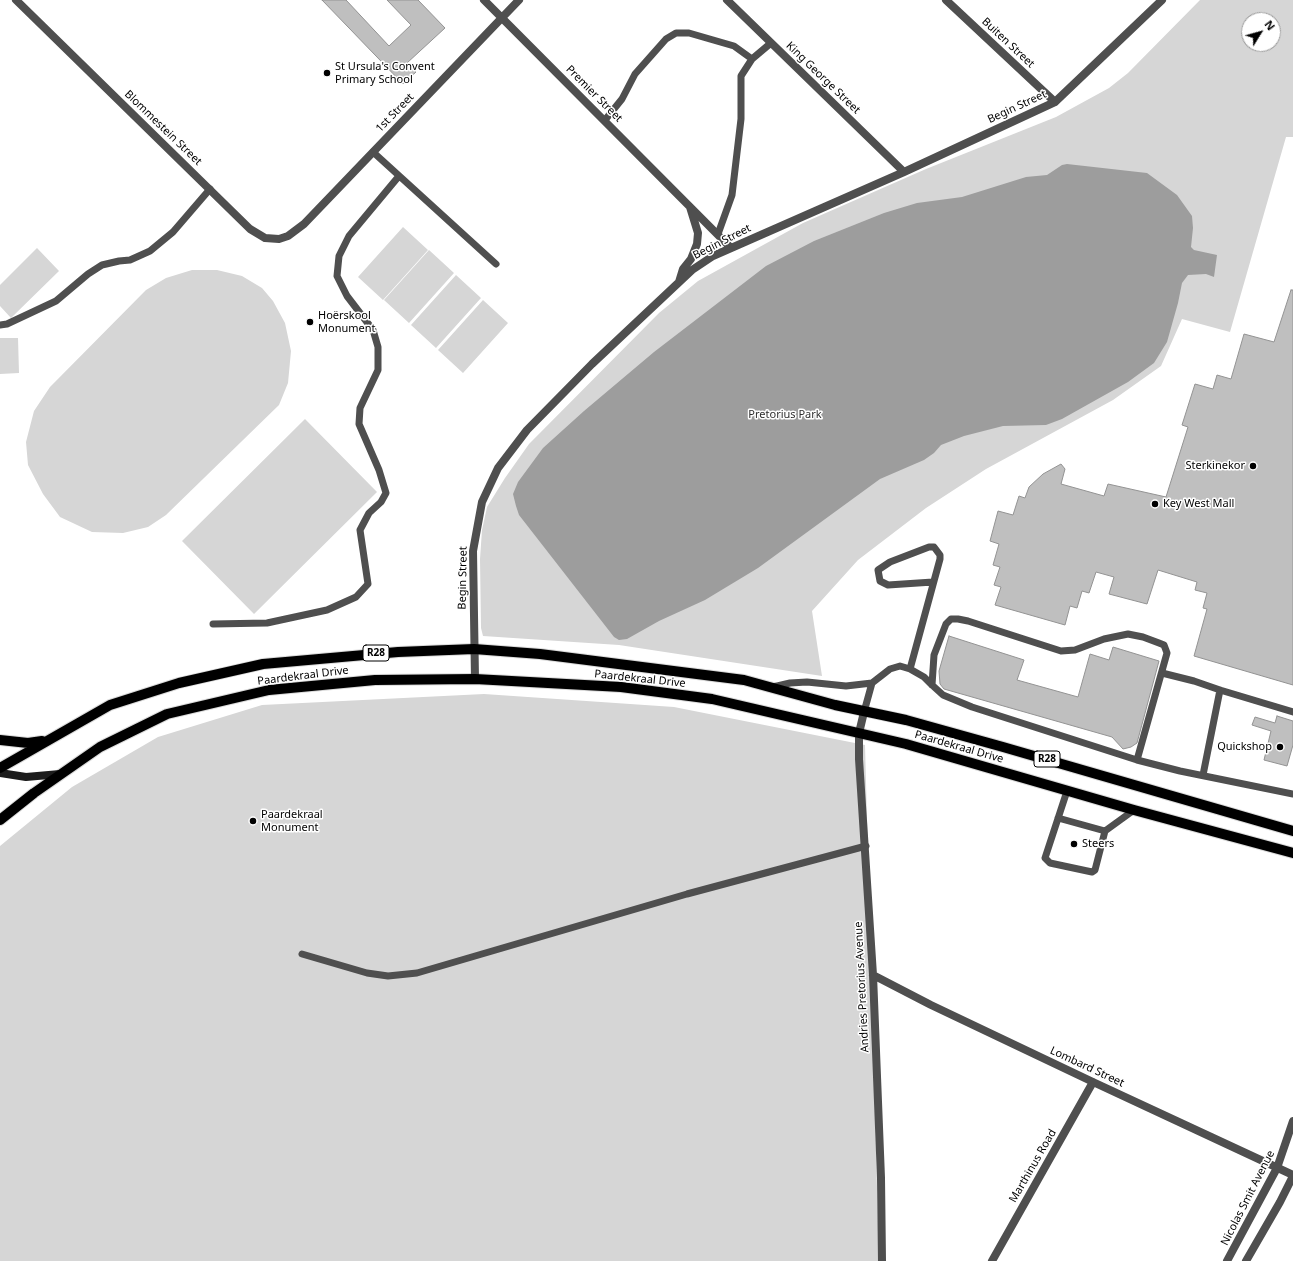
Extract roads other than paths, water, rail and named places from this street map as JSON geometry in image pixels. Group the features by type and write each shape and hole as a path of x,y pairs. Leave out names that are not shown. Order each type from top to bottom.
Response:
{"main road":[{"name":"Paardekraal Drive","path":"0,768 110,704 179,683 263,664 398,652 474,649 540,654 630,665 744,680 773,686 864,712 906,720 1003,747 1292,831"},
{"name":"Paardekraal Drive","path":"0,820 60,774 100,747 167,714 270,690 375,680 475,679 621,688 712,699 859,733 1293,853"},
{"path":"0,740 28,743 48,740"}],"street":[{"name":"Blommestein Street","path":"16,0 250,228 265,238 279,239 288,236 304,224"},
{"name":"Premier Street","path":"484,0 689,204 730,247"},
{"name":"1st Street","path":"304,224 520,0"},
{"name":"King George Street","path":"726,0 904,172"},
{"name":"Buiten Street","path":"946,0 1055,102"},
{"name":"Begin Street","path":"475,679 474,552 482,502 498,468 527,430 562,394 692,270 730,247 904,172 1055,102 1162,0"},
{"name":"Premier Street","path":"678,284 683,269 691,259 697,244 698,233 696,223 689,204"},
{"name":"Andries Pretorius Avenue","path":"864,712 859,733 861,789 866,846 873,975 881,1178 882,1261"},
{"path":"0,773 26,777 60,774"},
{"name":"Lombard Street","path":"873,975 931,1005 1293,1175"},
{"name":"Marthinus Road","path":"992,1261 1093,1082"},
{"name":"Nicolas Smit Avenue","path":"1227,1261 1277,1168 1293,1121"},
{"path":"1246,1261 1280,1202 1293,1175"}],"lane":[{"path":"605,120 622,99 636,74 666,39 676,32 689,33 734,46 752,59"},
{"path":"718,234 732,195 741,119 741,76 752,59 771,43"},
{"path":"373,152 496,264"},
{"path":"213,624 267,623 327,610 356,597 368,584 360,530 369,512 382,502 386,493 379,470 358,424 360,408 378,370 378,347 373,330 347,296 338,276 339,256 349,236 399,176"},
{"path":"0,325 8,324 56,301 88,274 102,265 130,260 150,251 173,232 210,189"},
{"path":"910,669 940,560 938,550 934,547 921,549 890,562 878,570 880,581 888,585 933,582"},
{"path":"932,684 934,655 946,624 950,619 958,619 1061,651 1075,650 1104,639 1128,634 1143,637 1159,643 1167,650 1162,673 1137,760"},
{"path":"773,686 806,682 846,686 872,683 890,669 900,666 910,669 932,684 943,694 972,708 1137,760 1293,794"},
{"path":"1162,673 1194,680 1220,690 1293,712"},
{"path":"864,712 872,683"},
{"path":"1203,775 1220,690"},
{"path":"1067,791 1045,858 1050,864 1092,872 1095,870 1105,831 1134,810"},
{"path":"1058,818 1105,831"},
{"path":"302,954 367,973 388,976 417,973 687,894 866,846"}],"place":[{"name":"St Ursula's Convent Primary School","path":"327,73"},
{"name":"Hoërskool Monument","path":"310,322"},
{"name":"Sterkinekor","path":"1253,466"},
{"name":"Key West Mall","path":"1155,504"},
{"name":"Quickshop","path":"1280,747"},
{"name":"Paardekraal Monument","path":"253,821"},
{"name":"Steers","path":"1074,844"}],"park label":[{"name":"Pretorius Park","path":"785,415"}]}
